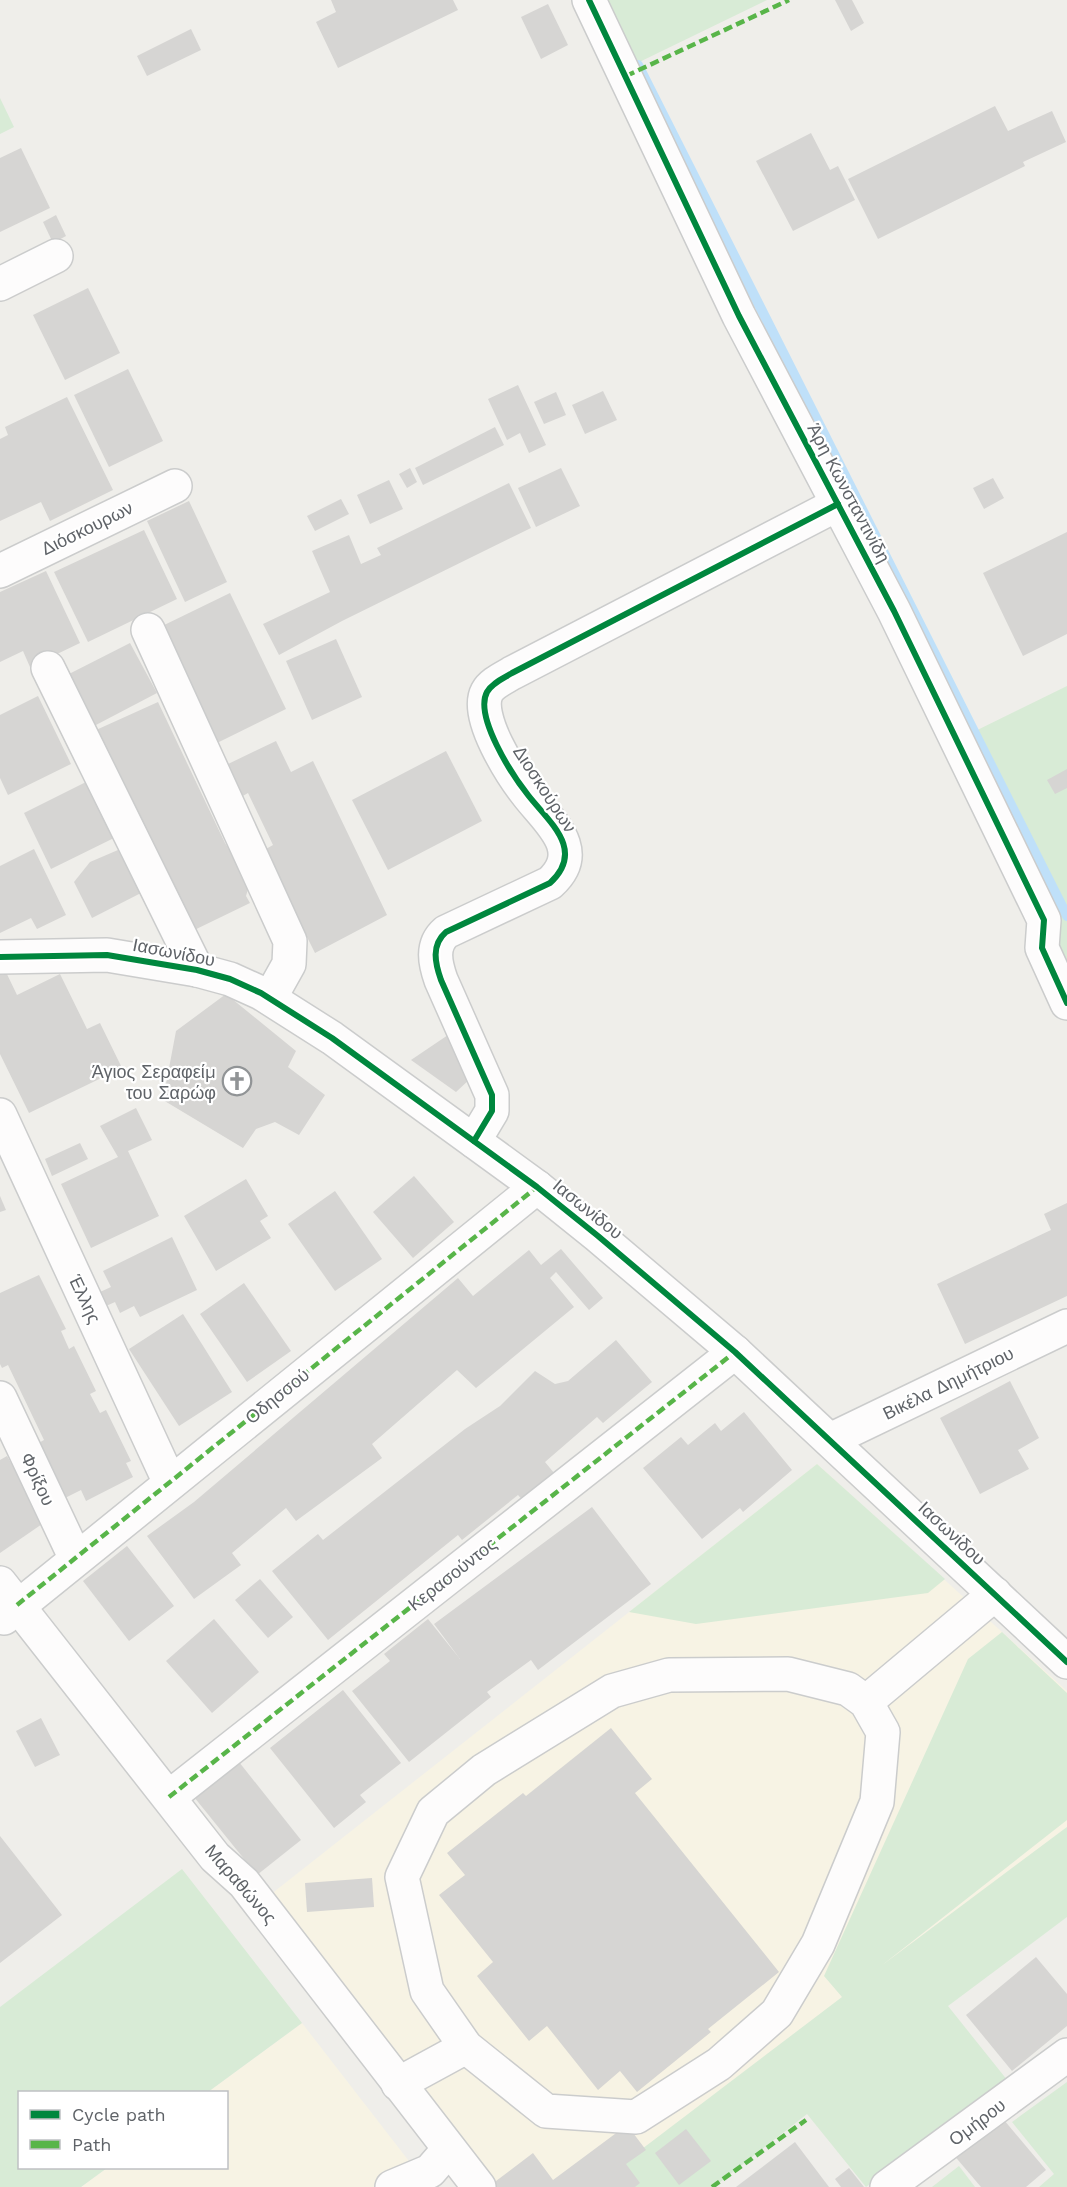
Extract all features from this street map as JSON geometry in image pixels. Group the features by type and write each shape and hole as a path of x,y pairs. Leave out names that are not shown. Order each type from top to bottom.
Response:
{"street":[{"name":"Άρη Κωνσταντινίδη","path":"589,0 739,316 894,611 1044,920 1042,948 1067,1003"},
{"path":"0,284 56,256"},
{"name":"Διόσκουρων","path":"0,571 175,486"},
{"name":"Διοσκούρων","path":"474,1141 492,1111 492,1095 441,980 436,964 437,945 446,932 550,883 558,876 565,857 558,831 526,793 486,721 483,707 488,692 512,673 838,504"},
{"path":"148,630 290,941 289,964 270,998"},
{"path":"48,668 197,970"},
{"name":"Ιασωνίδου","path":"0,957 107,955 197,970 230,979 270,998 332,1038 537,1187 735,1352 1067,1662"},
{"name":"Έλλης","path":"0,1115 170,1483"},
{"name":"Οδησσού","path":"6,1601 76,1559 537,1187"},
{"name":"Βικέλα Δημήτριου","path":"830,1440 1067,1326"},
{"name":"Κερασούντος","path":"169,1797 735,1352"},
{"name":"Φρίξου","path":"0,1398 76,1559"},
{"path":"866,1702 995,1594"},
{"name":"Μαραθώνος","path":"6,1601 169,1797 215,1857 244,1882 479,2187"},
{"path":"788,1674 848,1689 866,1702 883,1732 877,1802 818,1944 777,2013 719,2064 636,2117 546,2111 466,2047 427,1991 402,1877 433,1812 484,1770 612,1691 669,1675 788,1674"},
{"path":"398,2084 466,2047"},
{"name":"Ομήρου","path":"887,2187 1067,2055"},
{"path":"392,2187 430,2170 449,2149"}],"shaded area":[{"path":"817,1464 1067,1691 1067,1827 592,2187 474,2187 256,1906"},
{"path":"302,2023 429,2187 81,2187 106,2169 228,2169 228,2091 209,2091"}],"green space":[{"path":"595,0 767,0 627,68"},
{"path":"0,98 14,127 0,134"},
{"path":"1067,686 1067,964 957,740"},
{"path":"817,1464 945,1579 928,1593 696,1624 629,1612"},
{"path":"1002,1632 1067,1693 1067,1820 881,1966 1067,1827 1067,1917 948,2006 1008,2081 866,2187 807,2114 714,2187 592,2187 842,1997 824,1976 968,1659"},
{"path":"182,1869 302,2023 209,2091 18,2091 18,2169 106,2169 81,2187 0,2187 0,2007"},
{"path":"1067,2082 1067,2187 1039,2187 1054,2174 1012,2122"},
{"path":"959,2166 975,2187 932,2187"}],"building":[{"path":"331,0 453,0 458,10 338,68 316,22 336,12"},
{"path":"835,0 852,0 864,23 851,31"},
{"path":"548,4 568,45 541,59 521,17"},
{"path":"191,29 201,50 147,76 137,56"},
{"path":"995,106 1008,131 1052,111 1066,142 1023,162 1025,166 878,239 848,179"},
{"path":"811,133 830,170 838,166 855,200 793,231 756,161"},
{"path":"21,148 50,208 0,232 0,158"},
{"path":"56,215 66,236 53,243 43,222"},
{"path":"88,288 120,353 65,380 33,315"},
{"path":"128,369 163,441 109,467 74,395"},
{"path":"518,385 546,445 529,453 520,433 507,440 488,399"},
{"path":"603,391 617,420 585,434 572,405"},
{"path":"556,392 566,415 544,424 534,402"},
{"path":"67,397 113,490 50,521 41,502 0,521 0,439 8,435 5,427"},
{"path":"495,427 504,445 423,485 415,468"},
{"path":"410,468 417,482 407,488 399,474"},
{"path":"561,468 580,506 536,527 518,488"},
{"path":"993,478 1004,498 984,509 973,488"},
{"path":"389,480 403,509 370,524 357,495"},
{"path":"509,483 531,528 342,621 279,655 263,624 330,592 312,551 349,535 361,564 381,555 377,548"},
{"path":"341,499 349,514 315,531 307,516"},
{"path":"189,501 227,582 185,602 147,521"},
{"path":"144,530 177,599 88,642 54,572"},
{"path":"1067,532 1067,634 1023,656 983,573"},
{"path":"46,571 80,643 30,667 23,651 0,662 0,592"},
{"path":"230,593 286,709 217,743 156,629"},
{"path":"336,639 362,697 312,720 286,661"},
{"path":"130,643 157,693 94,726 67,675"},
{"path":"38,696 71,764 8,795 0,778 0,715"},
{"path":"158,702 225,843 250,882 246,896 250,903 184,935 85,735"},
{"path":"276,741 291,772 313,761 387,915 315,953 296,915 257,854 273,845 248,793 241,797 226,765"},
{"path":"446,751 482,821 388,870 352,800"},
{"path":"1067,769 1067,788 1055,794 1047,780"},
{"path":"86,782 114,838 51,869 24,813"},
{"path":"34,849 66,915 37,929 31,918 0,933 0,866"},
{"path":"118,850 141,893 92,918 74,882 90,862"},
{"path":"4,968 17,995 60,974 87,1029 100,1023 122,1068 29,1113 0,1054 0,970"},
{"name":"Άγιος Σεραφείμ του Σαρώφ","path":"226,994 296,1051 288,1067 325,1095 299,1135 275,1122 256,1129 243,1148 163,1100 176,1031"},
{"path":"451,1033 471,1078 456,1092 411,1060"},
{"path":"136,1108 152,1140 128,1151 159,1216 91,1248 61,1184 118,1157 100,1126"},
{"path":"80,1143 88,1159 52,1176 45,1159"},
{"path":"414,1176 454,1222 413,1258 373,1212"},
{"path":"246,1179 268,1216 260,1221 271,1238 216,1271 184,1216"},
{"path":"335,1191 382,1259 335,1291 288,1224"},
{"path":"0,1196 6,1210 0,1212"},
{"path":"1067,1203 1067,1296 965,1344 937,1284 1051,1230 1044,1214"},
{"path":"172,1237 197,1290 140,1317 134,1306 120,1313 115,1302 106,1306 100,1292 111,1287 103,1271"},
{"path":"561,1249 603,1298 589,1310 556,1272 550,1278 574,1307 476,1388 457,1370 372,1444 382,1458 296,1521 286,1508 232,1553 241,1565 194,1599 147,1536 194,1502 458,1278 473,1296 529,1250 541,1265"},
{"path":"39,1275 66,1329 61,1331 69,1349 74,1346 96,1391 90,1394 100,1413 106,1410 131,1461 126,1463 133,1477 86,1501 81,1490 63,1499 35,1445 44,1440 8,1365 2,1368 0,1364 0,1293"},
{"path":"244,1283 291,1351 247,1382 200,1314"},
{"path":"183,1314 232,1392 179,1426 129,1349"},
{"path":"616,1340 652,1382 603,1423 597,1417 545,1462 559,1479 527,1505 518,1495 462,1540 458,1535 328,1640 272,1571 318,1534 323,1540 465,1429 500,1406 535,1371 555,1384 568,1381"},
{"path":"1010,1381 1039,1438 1018,1450 1029,1469 980,1494 940,1418"},
{"path":"744,1412 792,1470 743,1512 740,1508 702,1539 643,1468 681,1437 688,1445 715,1423 721,1431"},
{"path":"7,1456 45,1522 0,1553 0,1460"},
{"path":"592,1507 651,1584 538,1670 531,1660 487,1692 491,1697 409,1762 352,1691 390,1661 384,1654 428,1619 460,1659 434,1624"},
{"path":"127,1546 174,1606 129,1641 83,1581"},
{"path":"260,1579 293,1617 268,1638 235,1600"},
{"path":"214,1619 259,1672 212,1713 166,1661"},
{"path":"343,1690 401,1763 360,1795 366,1802 334,1828 270,1748"},
{"path":"41,1718 60,1755 35,1767 16,1731"},
{"path":"611,1728 652,1779 635,1793 779,1972 708,2029 711,2032 637,2092 620,2071 598,2090 547,2026 529,2041 477,1976 493,1962 439,1895 465,1875 447,1853 523,1793 526,1796"},
{"path":"239,1762 301,1840 257,1875 194,1797"},
{"path":"0,1836 62,1915 0,1963"},
{"path":"372,1878 374,1907 307,1912 305,1883"},
{"path":"1036,1957 1067,1994 1067,2026 1012,2071 966,2015"},
{"path":"999,2114 1046,2170 1026,2187 981,2187 952,2153"},
{"path":"627,2125 646,2150 626,2164 640,2183 635,2187 488,2187 533,2153 553,2180"},
{"path":"686,2129 711,2161 679,2185 655,2153"},
{"path":"795,2142 829,2187 736,2187"},
{"path":"849,2168 864,2187 841,2187 835,2179"}],"waterway":[{"path":"638,65 1067,916"}],"marked path":[{"path":"626,76 789,0"},
{"path":"17,1605 537,1187"},
{"path":"169,1797 735,1352"},
{"path":"712,2187 806,2120"}],"cycle path":[{"path":"589,0 739,316 894,611 1044,920 1042,948 1067,1003"},
{"path":"474,1141 492,1111 492,1095 441,980 436,961 436,948 446,932 550,883 560,871 565,859 564,848 554,826 521,786 497,745 486,715 484,702 487,692 495,683 512,673 838,504"},
{"path":"0,957 107,955 197,970 230,979 261,993 332,1038 537,1187 735,1352 1067,1662"}],"place":[{"name":"Άγιος Σεραφείμ του Σαρώφ","path":"237,1081"}]}
